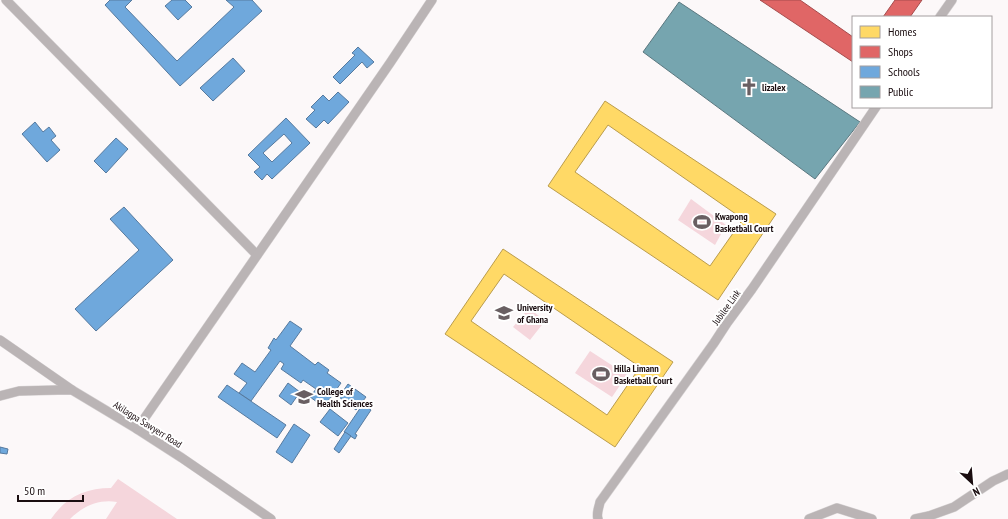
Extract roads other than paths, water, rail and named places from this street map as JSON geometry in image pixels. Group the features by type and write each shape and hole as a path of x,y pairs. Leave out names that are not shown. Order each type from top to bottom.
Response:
{"street":[{"path":"6,0 258,255"},
{"path":"137,429 432,0"},
{"path":"941,16 952,0"},
{"name":"Jubilee Link","path":"598,519 597,516 600,502 752,289 875,108"},
{"name":"Akilagpa Sawyerr Road","path":"0,340 72,390 188,462 271,519"},
{"path":"0,396 19,391 72,390"},
{"path":"915,519 929,516 954,507 993,481 1008,474"},
{"path":"809,519 837,508 872,519"}],"place":[{"name":"lizalex","path":"749,87"},
{"name":"Kwapong Basketball Court","path":"702,222"},
{"name":"University of Ghana","path":"504,313"},
{"name":"Hilla Limann Basketball Court","path":"601,374"},
{"name":"College of Health Sciences","path":"304,397"}]}
